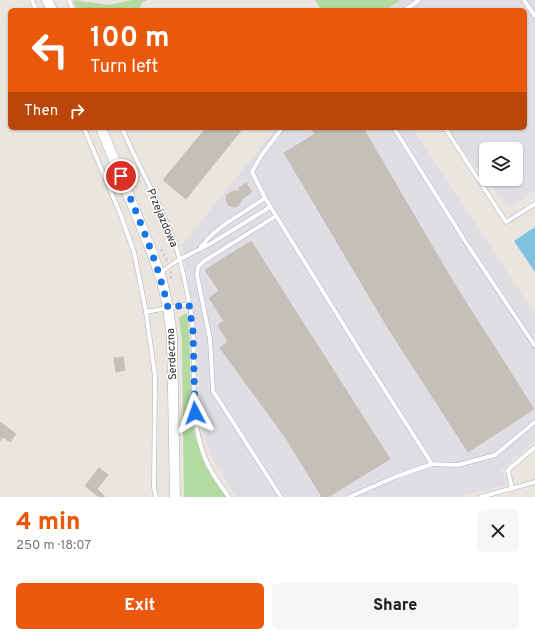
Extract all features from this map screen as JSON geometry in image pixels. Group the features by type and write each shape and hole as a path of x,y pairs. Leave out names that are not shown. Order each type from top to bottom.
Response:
{"street":[{"name":"Serdeczna","path":"102,130 133,203 159,273 168,308 172,337 175,497"}],"lane":[{"path":"408,8 419,0"},
{"path":"524,0 535,16"},
{"path":"85,130 120,213 134,252 146,312 155,376 154,488 156,497"},
{"name":"Przejazdowa","path":"123,130 174,241 189,304 193,332 193,386 196,427 203,453 219,484 228,497"},
{"path":"281,130 252,172 276,216 432,464"},
{"path":"395,130 465,241 535,346"},
{"path":"446,130 506,222 535,204"},
{"path":"200,248 206,240 233,218 265,198"},
{"path":"159,273 178,260 210,244 270,206"},
{"path":"276,216 204,261 198,267 197,275 210,339 213,391 281,497"},
{"path":"146,312 189,304"},
{"path":"349,497 395,477 432,464 458,465 496,456 535,422"},
{"path":"512,489 508,470 535,447"},
{"path":"481,497 535,482"}],"shaded area":[{"path":"401,0 535,0 535,190 509,208 491,186 523,186 523,142 479,142 479,170 447,130 527,130 527,8 388,8"},
{"path":"274,130 413,130 535,314 535,440 501,470 507,485 456,497 236,497 210,454 200,418 197,341 182,245"}],"green space":[{"path":"73,0 109,5 132,0 147,0 143,2 139,8 76,8"},
{"path":"315,0 401,0 388,8 321,8"},
{"path":"187,313 193,426 205,463 226,497 184,497 182,342 179,317"}],"water":[{"path":"535,227 535,272 514,241"}],"building":[{"path":"204,130 241,130 186,199 163,180"},
{"path":"312,130 364,130 455,285 534,409 468,452 388,328 284,153 315,134"},
{"path":"246,183 252,192 242,199 238,206 233,207 228,205 226,200 227,195 231,192 240,190 239,188"},
{"path":"251,241 390,459 328,497 322,497 285,437 220,348 228,342 218,325 224,321 209,298 219,291 205,270"},
{"path":"123,357 125,370 116,372 114,358"},
{"path":"0,422 16,434 10,442 3,437 0,441"},
{"path":"99,468 108,475 97,489 105,497 99,497 85,486"}],"route":[{"path":"121,176 151,250 162,281 168,308 189,304 193,332 193,386 195,413"}]}
